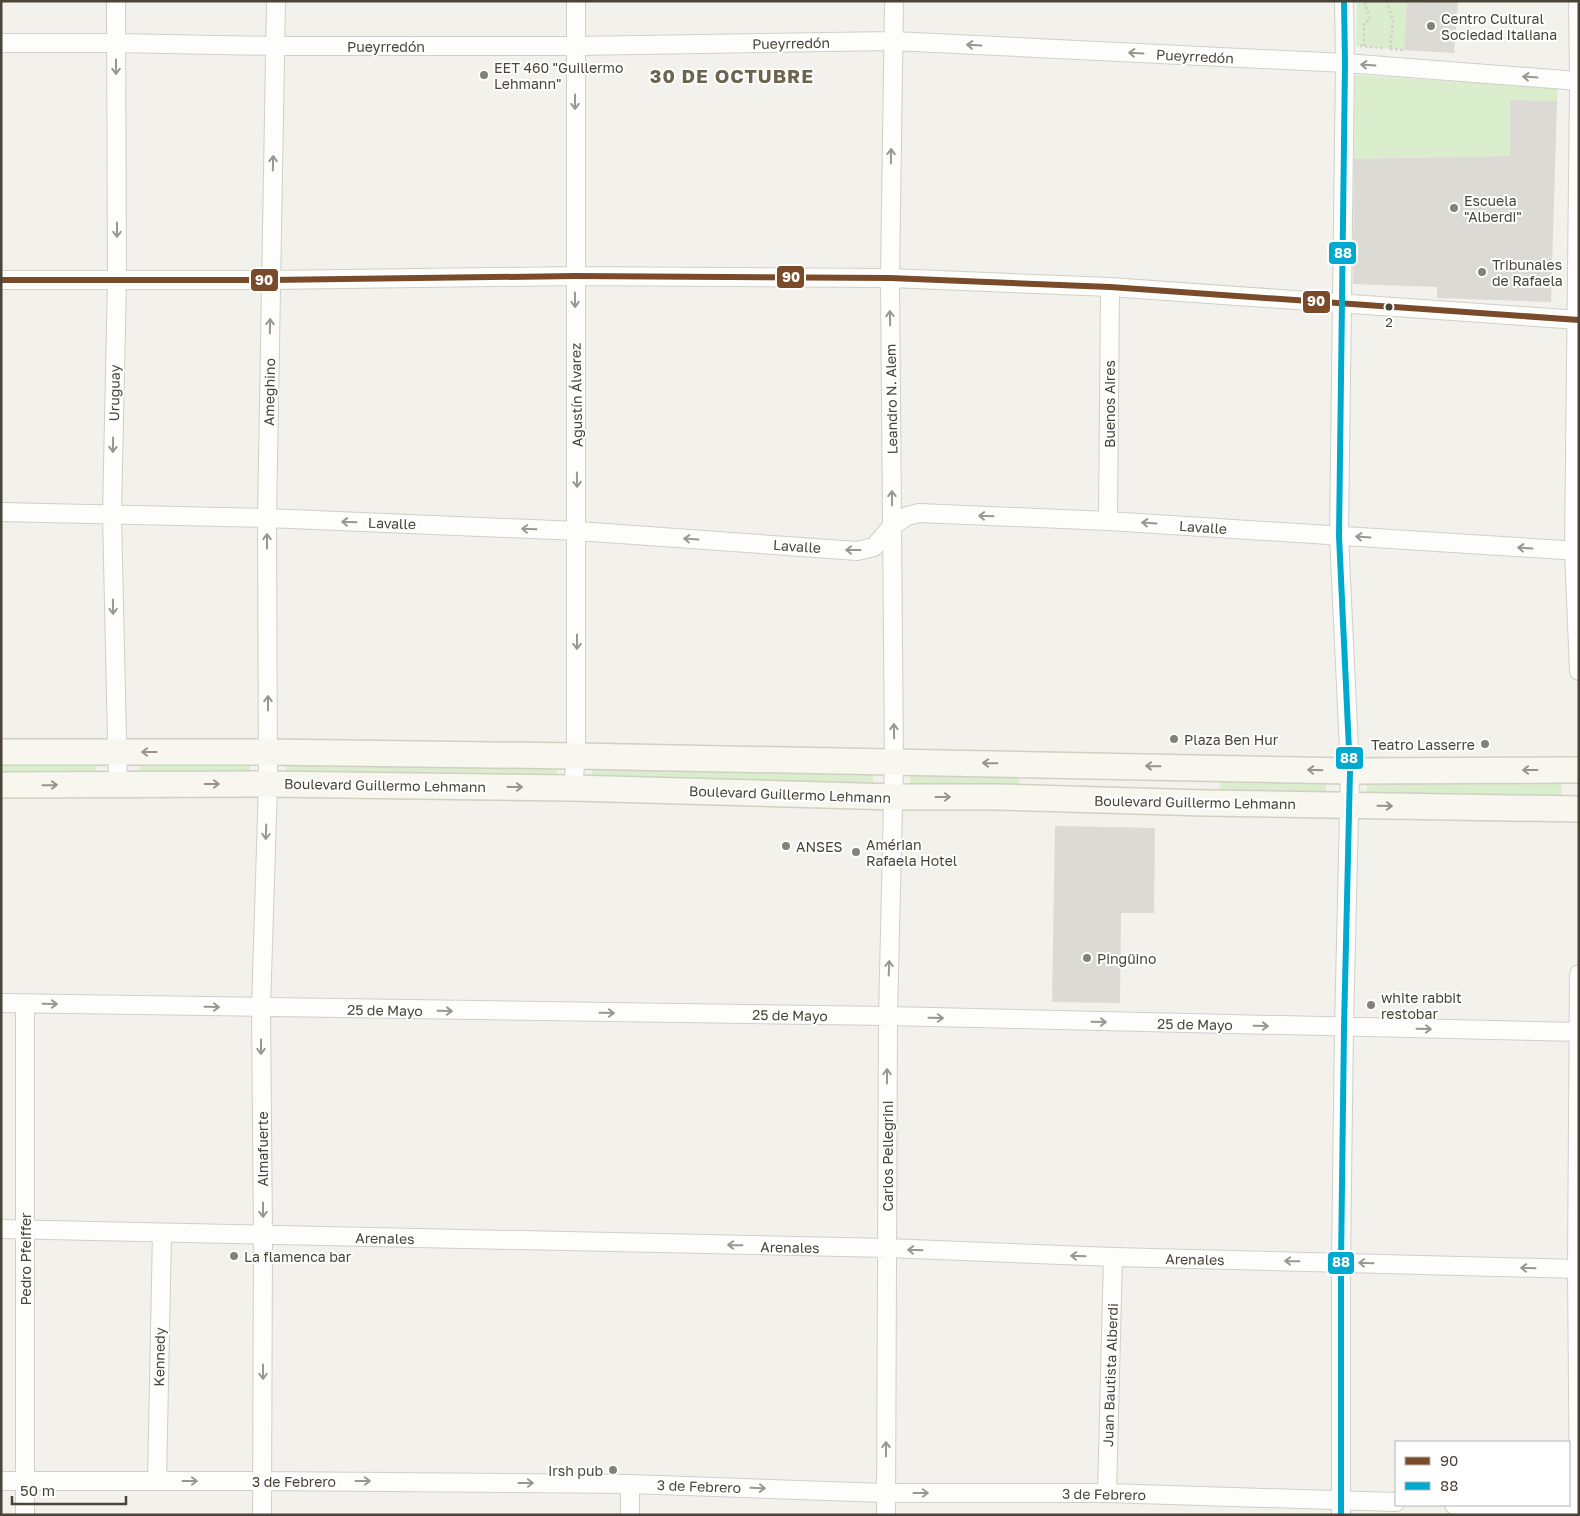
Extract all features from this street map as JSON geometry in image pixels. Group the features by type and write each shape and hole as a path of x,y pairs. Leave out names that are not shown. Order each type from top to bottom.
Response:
{"main road":[{"path":"1,752 268,752 1350,770 1579,770"},
{"path":"1031,798 1032,764"},
{"path":"1205,803 1207,767"},
{"name":"Boulevard Guillermo Lehmann","path":"1,785 268,784 573,788 894,797 1579,809"}],"street":[{"name":"Uruguay","path":"116,1 117,279 112,514 118,784"},
{"name":"Ameghino","path":"268,784 267,518 276,1"},
{"name":"Agustín Álvarez","path":"573,788 576,756 578,531 575,276 576,1"},
{"name":"Leandro N. Alem","path":"894,1 890,278 894,797"},
{"path":"1342,1508 1341,1262 1344,1028 1350,805 1339,536 1345,63 1344,1"},
{"path":"1578,1 1579,72"},
{"name":"Pueyrredón","path":"1,43 275,46 575,46 893,41 1345,63 1579,81"},
{"path":"1579,89 1576,551 1579,671"},
{"path":"1,280 270,280 575,276 890,278 1110,287 1577,320"},
{"name":"Buenos Aires","path":"1108,521 1110,287"},
{"name":"Lavalle","path":"1,512 267,518 578,531 858,551 874,546 892,526 907,516 919,514 1108,521 1576,551"},
{"name":"Almafuerte","path":"262,1515 263,1236 261,1008 268,784"},
{"name":"Carlos Pellegrini","path":"886,1515 888,1016 894,797"},
{"path":"1579,974 1579,1506"},
{"name":"25 de Mayo","path":"1,1003 888,1016 1578,1032"},
{"name":"Pedro Pfeiffer","path":"25,1003 25,1515"},
{"name":"Arenales","path":"1,1229 887,1248 1113,1257 1578,1269"},
{"name":"Kennedy","path":"157,1481 162,1233"},
{"name":"Juan Bautista Alberdi","path":"1107,1493 1113,1257"},
{"name":"3 de Febrero","path":"1,1481 630,1484 886,1493 1107,1493 1342,1508 1395,1502"},
{"path":"630,1484 630,1515"},
{"path":"1479,1506 1579,1510"}],"path":[{"path":"1364,46 1364,24 1370,19 1370,13 1365,6 1365,1"},
{"path":"1387,1 1393,22 1390,49"},
{"path":"1356,46 1404,50"}],"green space":[{"path":"1357,1 1421,1 1421,4 1407,3 1404,50 1356,46"},
{"path":"1355,75 1558,88 1557,101 1510,100 1510,156 1354,159"},
{"path":"96,758 96,778 1,779 1,759"},
{"path":"286,758 557,761 557,781 286,777"},
{"path":"139,759 250,759 250,778 139,779"},
{"path":"592,762 873,768 873,788 592,782"},
{"path":"910,768 1019,771 1019,790 910,788"},
{"path":"1221,774 1326,776 1326,795 1220,794"},
{"path":"1367,777 1562,780 1561,799 1367,797"}],"building":[{"name":"Centro Cultural Sociedad Italiana","path":"1421,1 1458,1 1454,53 1404,50 1407,2 1421,3"},
{"name":"Escuela \"Alberdi\"","path":"1510,100 1557,101 1551,302 1437,298 1437,287 1353,284 1354,159 1510,156"},
{"name":"Pingüino","path":"1055,826 1155,828 1154,913 1121,913 1120,1003 1052,1002"}],"transit line":[{"name":"88","path":"1341,1515 1341,1262 1350,771 1339,536 1345,63 1344,1"},
{"name":"90","path":"1,280 270,280 575,276 890,278 1110,287 1579,320"}],"place":[{"name":"Centro Cultural Sociedad Italiana","path":"1431,26"},
{"name":"EET 460 \"Guillermo Lehmann\"","path":"484,75"},
{"name":"Escuela \"Alberdi\"","path":"1454,208"},
{"name":"Tribunales de Rafaela","path":"1482,272"},
{"name":"2","path":"1389,307"},
{"name":"Plaza Ben Hur","path":"1174,739"},
{"name":"Teatro Lasserre","path":"1485,744"},
{"name":"ANSES","path":"786,846"},
{"name":"Amérian Rafaela Hotel","path":"856,852"},
{"name":"Pingüino","path":"1087,958"},
{"name":"white rabbit restobar","path":"1371,1005"},
{"name":"La flamenca bar","path":"234,1256"},
{"name":"Irsh pub","path":"613,1470"}],"district":[{"name":"30 DE OCTUBRE","path":"732,75"}]}
